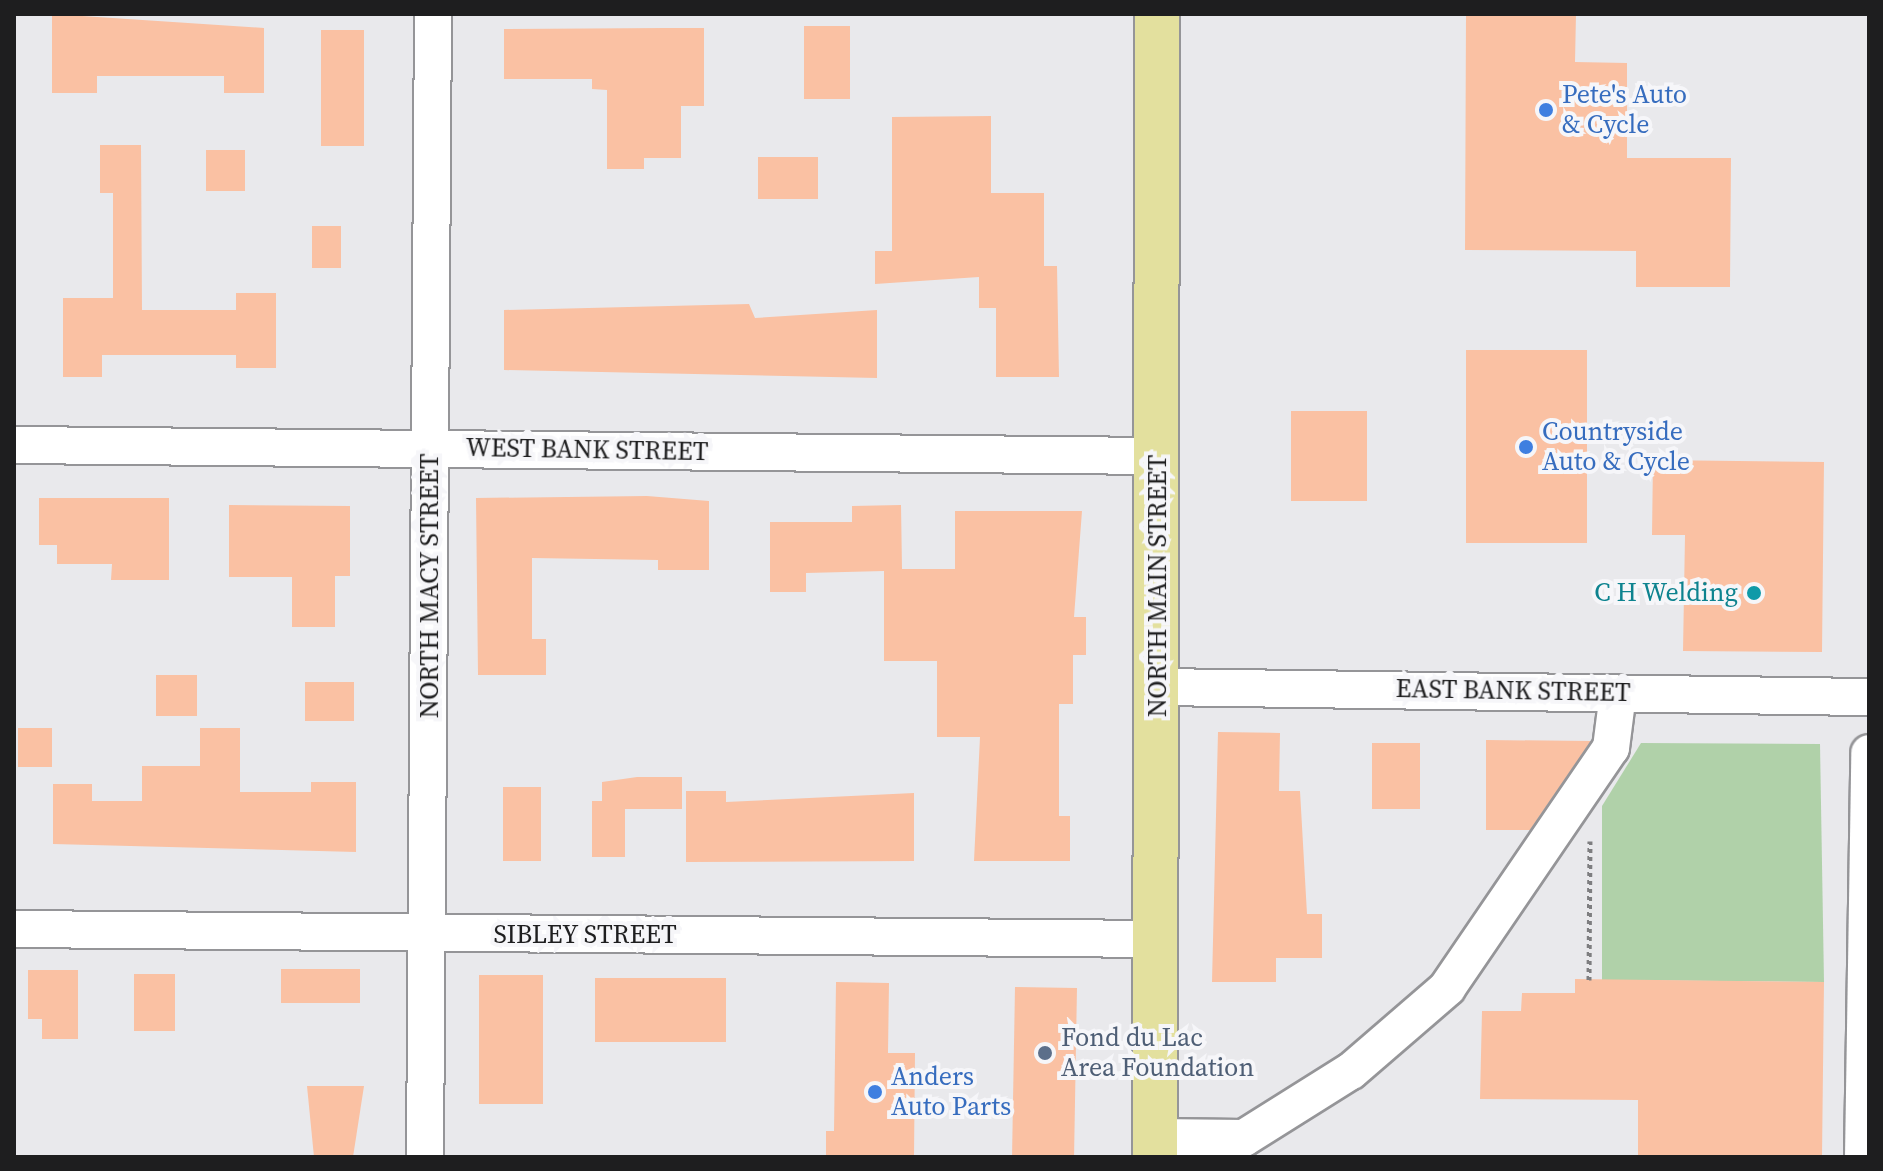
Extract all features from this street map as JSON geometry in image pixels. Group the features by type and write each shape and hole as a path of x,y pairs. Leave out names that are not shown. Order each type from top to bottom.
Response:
{"main road":[{"name":"NORTH MAIN STREET","path":"1155,1147 1160,456 1157,14"}],"street":[{"name":"NORTH MACY STREET","path":"425,1157 433,14"},
{"name":"WEST BANK STREET","path":"14,445 1160,456"},
{"name":"EAST BANK STREET","path":"1158,687 1869,697"},
{"path":"1155,1147 1244,1138 1351,1071 1447,988 1611,748 1618,693"},
{"path":"1863,1157 1869,753"},
{"name":"SIBLEY STREET","path":"14,929 1155,939"}],"path":[{"path":"1589,980 1590,778"}],"green space":[{"path":"1641,743 1820,744 1824,982 1602,980 1602,806"}],"building":[{"path":"52,14 264,28 264,93 224,93 224,76 97,76 97,93 52,93"},
{"name":"Pete's Auto & Cycle","path":"1466,14 1576,14 1575,62 1627,63 1627,158 1731,158 1730,287 1636,287 1636,251 1465,250"},
{"path":"804,26 850,26 850,99 804,99"},
{"path":"704,28 704,106 681,106 681,158 644,158 644,169 607,169 607,90 592,89 592,79 504,79 504,29"},
{"path":"321,30 364,30 364,146 321,146"},
{"path":"991,116 991,193 1044,193 1044,266 1057,266 1059,377 996,377 996,308 979,308 979,277 875,284 875,251 892,251 892,117"},
{"path":"100,145 141,145 142,310 236,310 236,293 276,293 276,368 236,368 236,355 102,355 102,377 63,377 63,298 113,298 113,193 100,193"},
{"path":"206,150 245,150 245,191 206,191"},
{"path":"758,157 818,157 818,199 758,199"},
{"path":"312,226 341,226 341,268 312,268"},
{"path":"749,304 755,318 877,310 877,378 504,370 504,310"},
{"name":"Countryside Auto & Cycle","path":"1466,350 1587,350 1587,543 1466,543"},
{"path":"1291,411 1367,411 1367,501 1291,501"},
{"name":"C H Welding","path":"1653,460 1824,462 1822,652 1683,651 1685,535 1652,535"},
{"path":"647,496 709,501 709,570 658,570 658,560 532,558 532,639 546,639 546,675 478,675 476,498"},
{"path":"39,498 169,498 169,580 111,580 112,564 57,564 57,545 39,545"},
{"path":"229,505 350,506 350,576 335,576 335,627 292,627 292,577 229,577"},
{"path":"901,505 902,569 955,569 955,511 1082,511 1074,617 1086,617 1086,655 1073,655 1073,704 1059,704 1059,816 1070,816 1070,861 974,861 980,737 937,737 937,661 884,661 884,571 806,573 806,592 770,592 770,522 852,522 852,506"},
{"path":"156,675 197,675 197,716 156,716"},
{"path":"305,682 354,682 354,721 305,721"},
{"path":"18,728 52,728 52,767 18,767"},
{"path":"200,728 240,728 240,792 311,792 311,782 356,782 356,852 53,844 53,784 92,784 92,801 142,801 142,766 200,766"},
{"path":"1218,732 1280,733 1279,791 1300,791 1307,914 1322,914 1322,958 1276,958 1276,982 1212,982"},
{"path":"1486,740 1591,741 1530,830 1486,830"},
{"path":"1372,743 1420,743 1420,809 1372,809"},
{"path":"637,777 682,777 682,809 625,809 625,857 592,857 592,801 602,801 602,782"},
{"path":"503,787 541,787 541,861 503,861"},
{"path":"686,791 726,791 726,802 914,793 914,861 686,862"},
{"path":"281,969 360,969 360,1003 281,1003"},
{"path":"28,970 78,970 78,1039 42,1039 42,1019 28,1019"},
{"path":"134,974 175,974 175,1031 134,1031"},
{"path":"479,975 543,975 543,1104 479,1104"},
{"path":"595,978 726,978 726,1042 595,1042"},
{"path":"1575,979 1824,982 1822,1157 1638,1157 1638,1100 1480,1099 1482,1011 1521,1011 1522,993 1575,993"},
{"name":"Anders Auto Parts","path":"836,982 889,983 888,1053 915,1053 914,1157 826,1157 826,1131 834,1131"},
{"path":"1015,987 1077,988 1074,1157 1012,1157"},
{"path":"307,1086 364,1086 353,1157 314,1157"}],"place":[{"name":"Pete's Auto & Cycle","path":"1546,110"},
{"name":"Countryside Auto & Cycle","path":"1526,447"},
{"name":"C H Welding","path":"1754,593"},
{"name":"Fond du Lac Area Foundation","path":"1045,1053"},
{"name":"Anders Auto Parts","path":"875,1092"}]}
